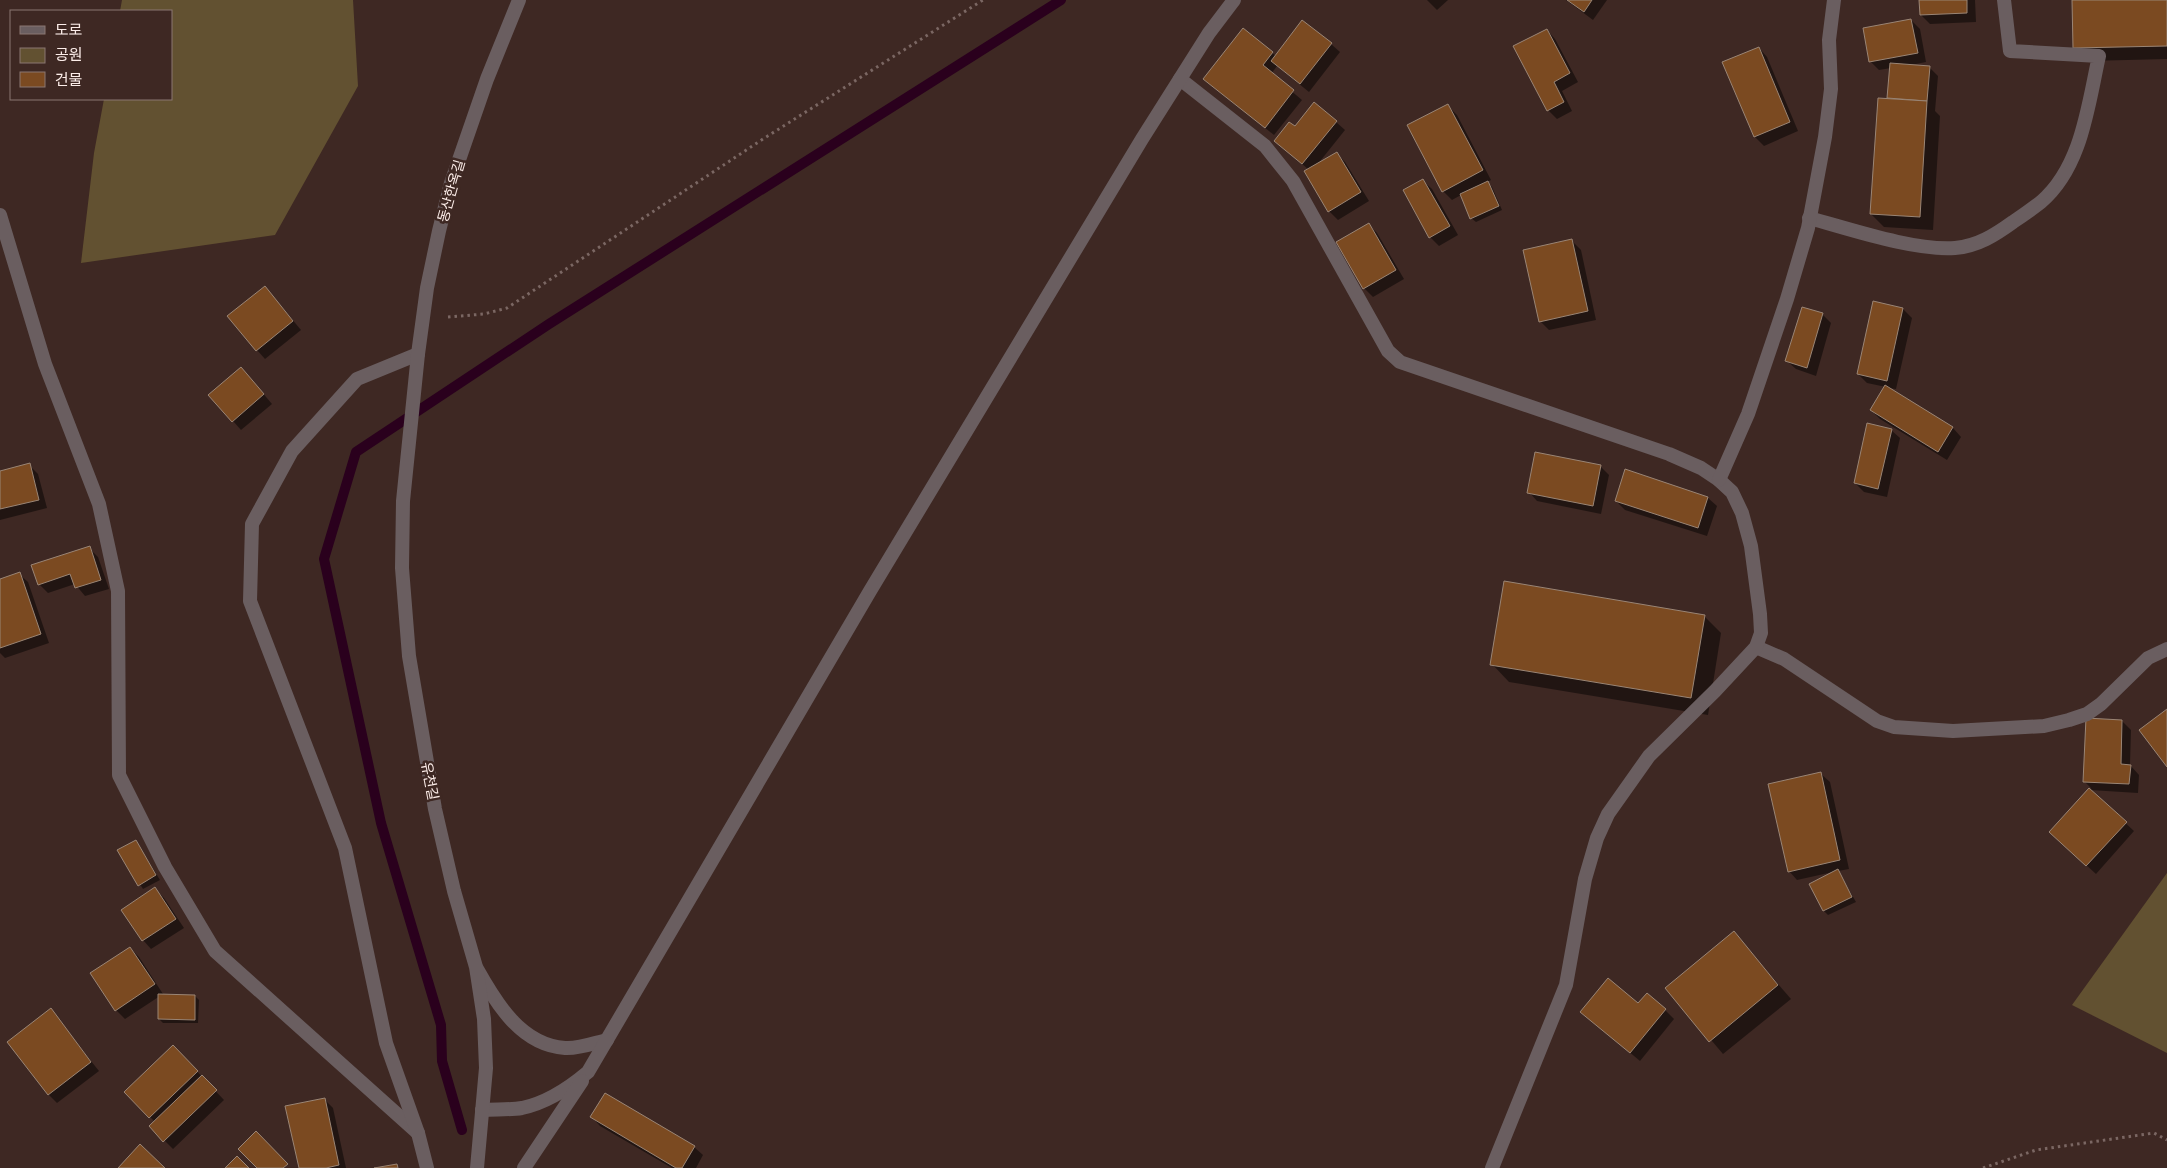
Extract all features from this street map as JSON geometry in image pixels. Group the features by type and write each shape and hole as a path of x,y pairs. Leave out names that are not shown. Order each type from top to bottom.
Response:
{"street":[{"name":"동산한옥길","path":"414,390 423,318 439,231 452,183 487,79 519,0"},
{"path":"524,1168 588,1072 870,592 1180,79 1209,33 1234,0"},
{"path":"1719,480 1748,414 1787,299 1810,218 1825,137 1831,90 1830,40 1834,0"},
{"path":"1810,218 1884,238 1924,246 1954,248 1974,245 1996,234 2041,202 2053,189 2068,167 2082,134 2099,56 2010,50 2004,0"},
{"path":"1180,79 1265,146 1293,181 1388,351 1400,362 1669,454 1702,468 1732,492 1742,513 1751,546 1761,633 1756,648 1649,756 1608,814 1597,838 1585,879 1566,985 1492,1168"},
{"path":"0,215 45,364 98,504 118,591 119,775 165,867 215,951 418,1133"},
{"path":"418,354 357,379 292,450 252,524 250,600 346,848 386,1044 418,1133 428,1168"},
{"name":"유천길","path":"414,390 403,501 402,568 408,656 435,810 454,891 476,967 484,1019 486,1068 477,1168"},
{"path":"1756,648 1784,659 1877,721 1894,727 1953,731 2044,726 2087,714 2102,704 2148,658 2167,649"},
{"path":"476,967 499,1007 514,1024 535,1037 554,1046 567,1048 607,1040"},
{"path":"482,1110 522,1108 538,1103 574,1084 588,1072"}],"path":[{"path":"423,318 484,314 507,308 763,139 983,0"},
{"path":"1984,1168 2036,1150 2154,1133 2167,1140"}],"green space":[{"path":"122,0 353,0 358,86 275,235 81,263 94,153 104,100 172,100 172,10 120,10"},
{"path":"2167,873 2167,1053 2072,1005"}],"building":[{"path":"1567,0 1592,0 1584,12"},
{"path":"1919,0 1967,0 1967,13 1920,15"},
{"path":"2072,0 2167,0 2167,46 2073,48"},
{"path":"1911,19 1918,53 1869,62 1863,28"},
{"path":"1302,20 1332,43 1300,84 1271,61"},
{"path":"1243,28 1273,52 1263,65 1294,90 1265,128 1203,79"},
{"path":"1547,29 1570,73 1554,82 1564,102 1547,111 1513,46"},
{"path":"1759,47 1790,122 1754,137 1722,62"},
{"path":"1890,63 1930,66 1927,101 1887,98"},
{"path":"1878,98 1927,101 1920,217 1870,214"},
{"path":"1314,102 1337,121 1302,164 1274,141 1289,122 1295,126"},
{"path":"1448,104 1483,170 1442,192 1407,125"},
{"path":"1337,152 1361,192 1328,212 1304,171"},
{"path":"1423,179 1450,226 1429,238 1403,190"},
{"path":"1488,181 1499,206 1470,219 1460,194"},
{"path":"1369,223 1396,270 1363,289 1336,242"},
{"path":"1572,239 1588,311 1539,322 1523,250"},
{"path":"265,286 293,321 256,351 227,316"},
{"path":"1873,301 1903,308 1887,381 1857,374"},
{"path":"1802,307 1823,313 1807,368 1785,361"},
{"path":"241,367 264,394 232,422 208,395"},
{"path":"1885,385 1953,427 1938,452 1870,410"},
{"path":"1867,423 1892,429 1878,489 1854,483"},
{"path":"1535,452 1601,465 1593,506 1527,493"},
{"path":"30,463 39,500 0,509 0,471"},
{"path":"1625,469 1708,497 1698,528 1615,501"},
{"path":"90,546 101,580 75,588 70,574 38,585 31,565"},
{"path":"20,572 41,634 0,648 0,579"},
{"path":"1504,581 1705,615 1691,698 1490,665"},
{"path":"2167,709 2167,767 2139,730"},
{"path":"2086,718 2122,720 2121,764 2131,765 2129,784 2083,782"},
{"path":"1821,772 1840,860 1788,872 1768,784"},
{"path":"2089,788 2127,822 2086,866 2049,832"},
{"path":"136,840 156,875 138,886 117,850"},
{"path":"1838,869 1852,897 1823,911 1809,884"},
{"path":"155,887 176,919 142,941 121,910"},
{"path":"1734,931 1778,985 1709,1042 1665,988"},
{"path":"130,947 155,984 115,1011 90,973"},
{"path":"1608,978 1638,1003 1647,993 1666,1009 1630,1053 1580,1012"},
{"path":"158,994 195,995 195,1020 158,1019"},
{"path":"51,1008 91,1062 48,1095 7,1042"},
{"path":"173,1045 198,1071 149,1118 124,1092"},
{"path":"202,1075 217,1090 163,1142 149,1126"},
{"path":"605,1093 695,1146 682,1168 676,1168 590,1117"},
{"path":"325,1098 339,1165 326,1168 299,1168 285,1106"},
{"path":"256,1131 288,1164 283,1168 257,1168 238,1149"},
{"path":"140,1144 165,1168 118,1168"},
{"path":"237,1156 249,1168 225,1168"},
{"path":"397,1164 398,1168 374,1168"}],"waterway":[{"path":"462,1130 442,1061 441,1025 381,823 324,559 356,452 549,324 1061,0"}]}
